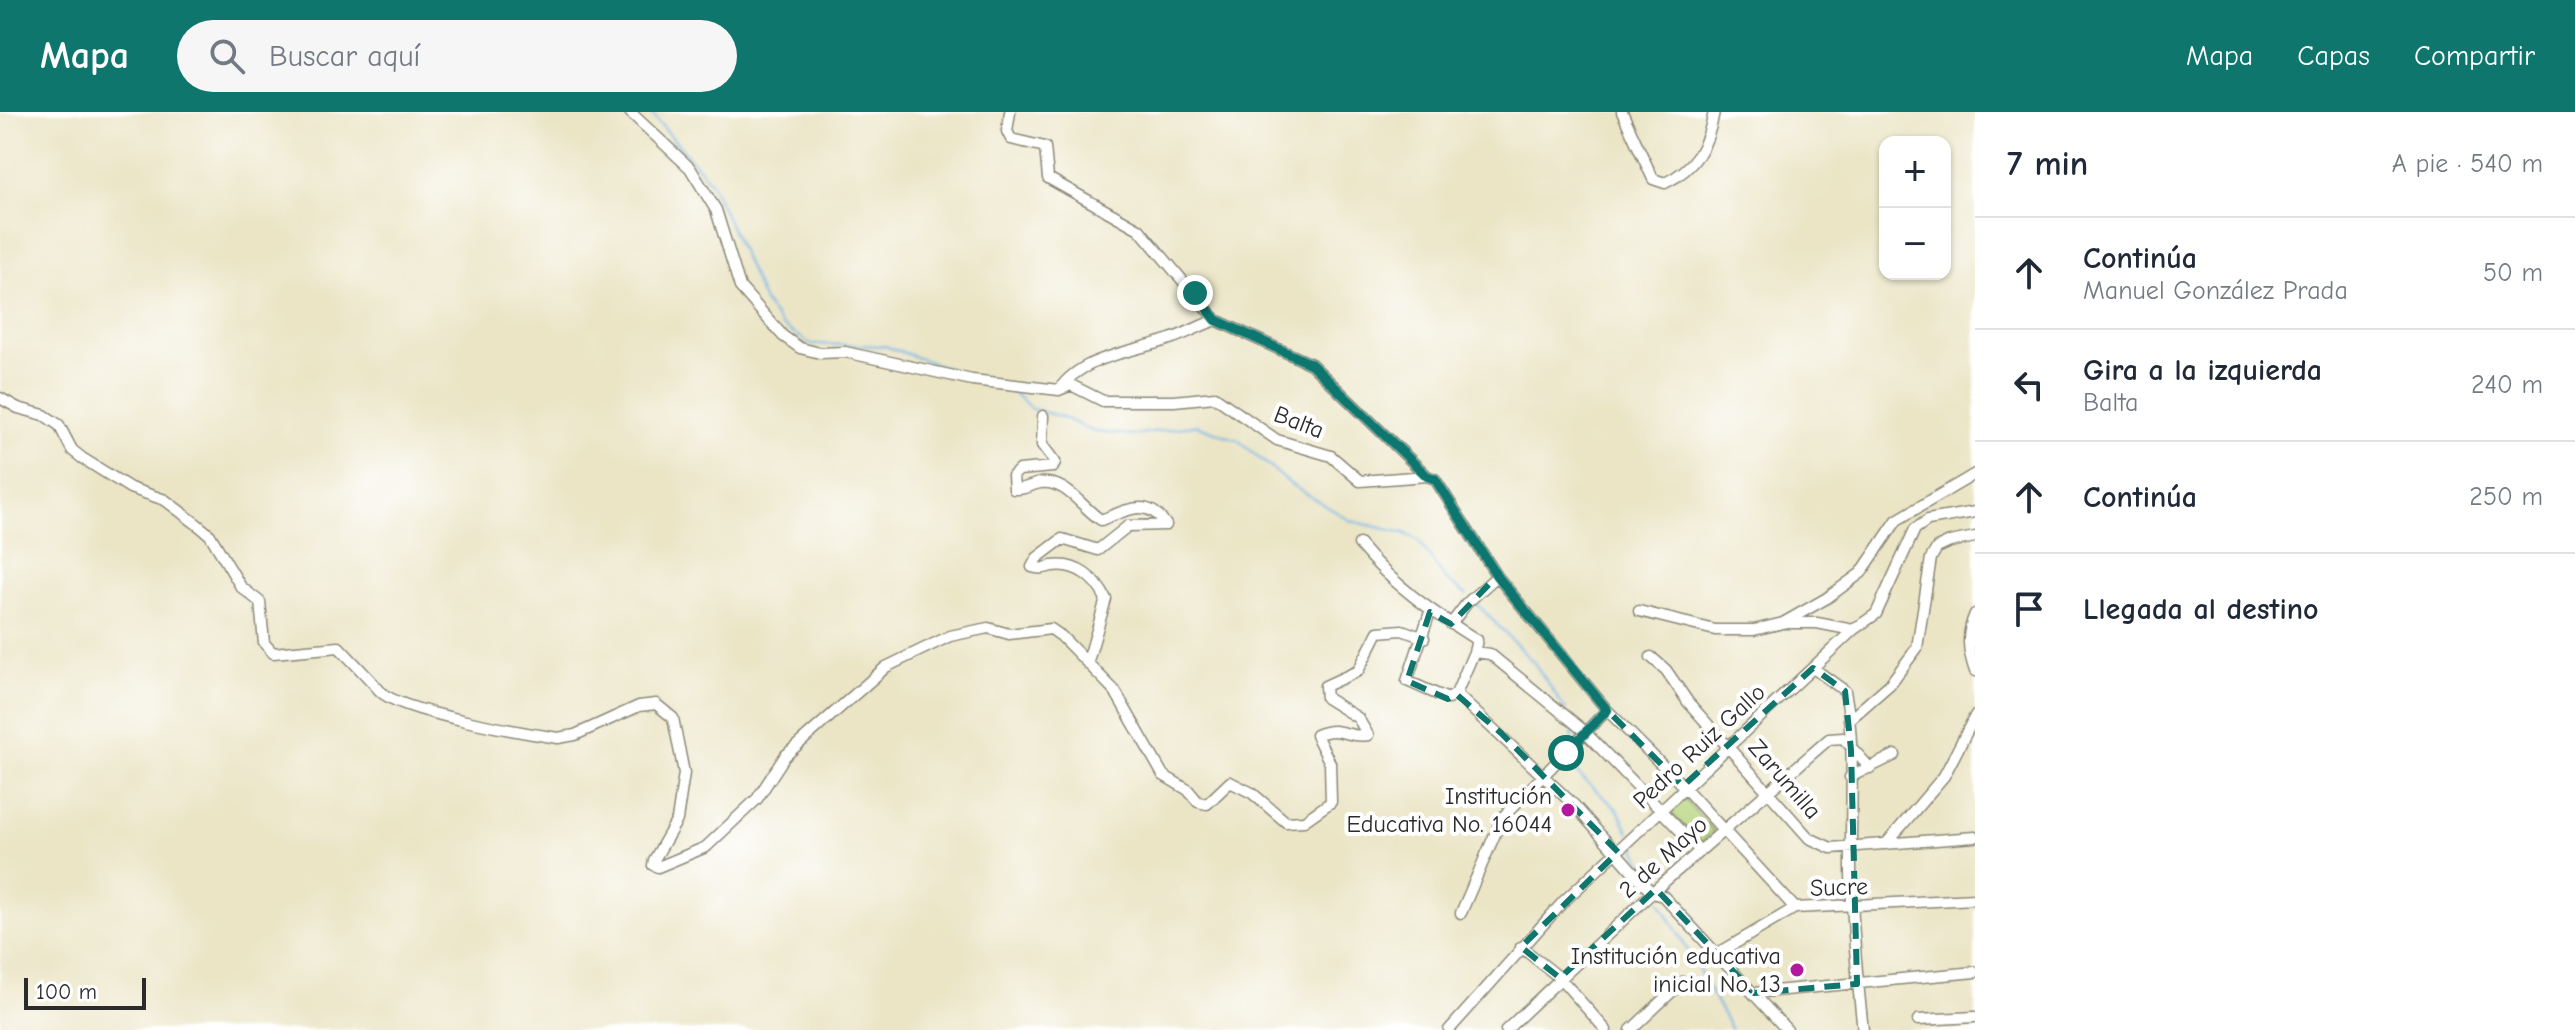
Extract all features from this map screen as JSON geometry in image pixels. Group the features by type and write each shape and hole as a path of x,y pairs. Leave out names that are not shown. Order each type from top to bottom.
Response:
{"street":[{"path":"630,112 690,168 716,210 740,287 783,336 800,348 845,352 1012,386 1059,390 1070,376 1105,358 1166,341 1216,320"},
{"path":"1010,112 1007,131 1011,139 1045,147 1048,178 1139,229 1216,320 1311,364 1427,476 1435,479 1497,576 1607,710 1683,786 1795,908"},
{"path":"1622,112 1653,179 1665,183 1686,173 1698,158 1710,135 1714,112"},
{"name":"Balta","path":"1059,390 1071,385 1089,397 1103,401 1162,402 1215,397 1277,440 1331,456 1360,481 1427,476"},
{"path":"0,398 18,408 44,415 59,425 72,450 82,458 130,488 165,500 210,535 241,587 260,602 264,643 273,653 339,647 382,693 416,708 439,717 558,738 575,735 589,726 639,706 656,704 673,718 684,773 677,820 654,860 653,865 658,867 706,847 757,799 785,756 886,667 950,636 988,628 1009,634 1051,629 1088,661 1115,691 1163,775 1171,782 1188,790 1203,804 1230,782 1292,824 1315,815 1331,802 1330,763 1316,735 1335,729 1358,737 1368,735 1358,718 1326,698 1325,686 1358,671 1378,632 1402,630 1424,638"},
{"path":"1043,416 1042,445 1055,462 1053,467 1019,470 1013,476 1014,489 1026,490 1041,483 1058,487 1074,494 1088,511 1101,520 1127,507 1143,507 1161,517 1166,525 1128,526 1098,550 1062,539 1037,558 1032,567 1042,570 1053,566 1076,569 1097,582 1106,599 1088,661"},
{"path":"1783,623 1827,598 1861,573 1897,520 1975,474"},
{"name":"Pedro Ruiz Gallo","path":"1449,1030 1521,947 1660,808 1853,630 1876,614 1915,529 1928,520 1975,512"},
{"path":"1849,720 1890,684 1917,648 1931,558 1937,548 1975,537"},
{"path":"1359,544 1399,587 1430,612 1477,640 1456,694 1448,699 1407,681 1424,638 1430,612"},
{"path":"1451,624 1480,589 1497,576"},
{"path":"1639,611 1715,630 1754,630 1783,623 1817,623 1853,630"},
{"path":"1975,614 1969,633 1969,652 1975,671"},
{"path":"1474,652 1490,654 1583,730 1700,851"},
{"name":"Zarumilla","path":"1651,657 1809,838 1831,848 1975,837"},
{"path":"1813,668 1845,691 1851,750 1851,847 1857,984 1863,1030"},
{"path":"1456,694 1543,774 1787,1030"},
{"path":"1461,913 1502,818 1583,730 1607,710"},
{"path":"1886,844 1944,776 1975,716"},
{"name":"2 de Mayo","path":"1506,1030 1722,831 1829,739 1843,738 1851,750"},
{"path":"1851,750 1870,768"},
{"path":"1850,777 1895,755"},
{"name":"Sucre","path":"1717,954 1795,908 1854,908 1975,899"},
{"path":"1521,947 1560,978 1606,1030"},
{"path":"1754,993 1975,972"},
{"path":"1631,1030 1682,982"},
{"path":"1918,1020 1975,1017"},
{"path":"1516,1021 1524,1030"}],"highlighted area":[{"path":"1497,576 1607,710 1683,786 1813,668 1833,681 1845,691 1851,750 1857,984 1754,993 1656,889 1560,978 1521,947 1618,852 1501,733 1456,694 1448,699 1407,681 1430,612 1451,624"}],"green space":[{"path":"1684,798 1714,831 1699,845 1669,811"}],"waterway":[{"path":"650,112 711,183 764,302 782,326 811,344 885,346 961,373"},
{"path":"1009,389 1032,409 1062,417 1094,432 1134,435 1196,425 1238,440 1290,484 1351,521 1404,533 1418,540 1445,579 1467,595"},
{"path":"1475,602 1535,664 1566,710"},
{"path":"1572,740 1573,726"},
{"path":"1571,753 1577,773 1618,810 1629,833"},
{"path":"1633,842 1654,887"},
{"path":"1660,901 1732,1030"}],"place":[{"name":"Institución Educativa No. 16044","path":"1568,810"},
{"name":"Institución educativa inicial No. 13","path":"1797,970"}],"route":[{"path":"1195,293 1216,320 1291,352 1311,364 1427,476 1435,479 1497,576 1607,710 1583,730 1566,753"}]}
